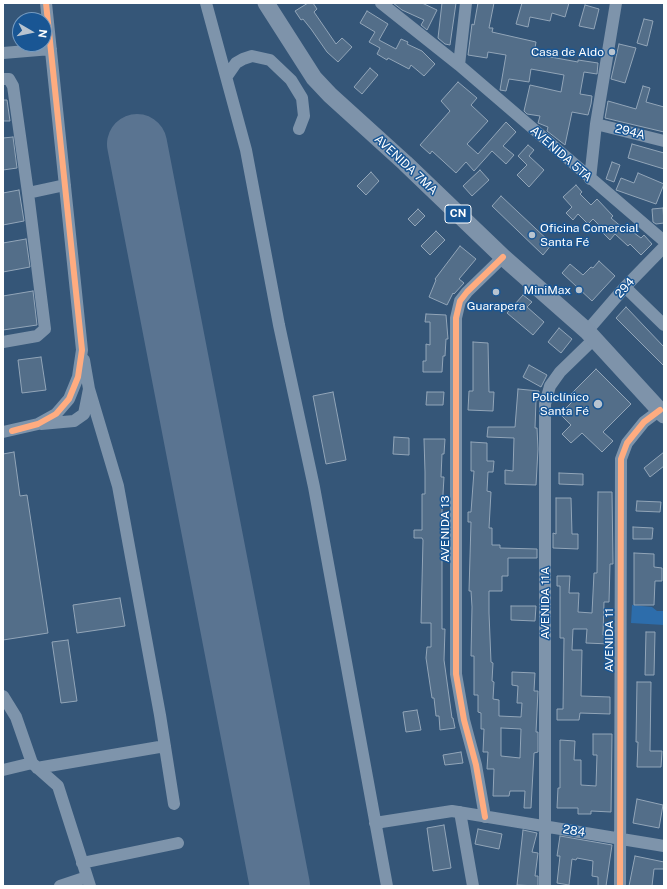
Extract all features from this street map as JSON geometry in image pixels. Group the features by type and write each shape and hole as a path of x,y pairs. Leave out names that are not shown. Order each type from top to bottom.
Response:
{"highway":[{"name":"AVENIDA 7MA","path":"266,3 314,78 351,115 405,163 503,257 591,335 662,413"}],"street":[{"path":"206,3 246,150 279,325 314,487 387,886"},
{"name":"AVENIDA 5TA","path":"381,3 459,64 590,179 662,237"},
{"path":"459,64 466,3"},
{"path":"590,179 596,124 616,3"},
{"path":"3,53 15,52"},
{"path":"51,52 82,350 89,389 118,486 174,804"},
{"path":"227,76 236,63 242,59 252,56 270,60 291,80 302,98 304,116 299,129"},
{"path":"3,78 9,79 13,86 46,329 37,336 3,342"},
{"name":"294A","path":"596,124 664,141"},
{"path":"28,193 65,185"},
{"name":"294","path":"591,335 625,287 664,247"},
{"name":"AVENIDA 13","path":"485,817 482,794 464,720 456,674 456,318 460,301 467,292 503,257"},
{"path":"625,287 664,325"},
{"name":"AVENIDA 11A","path":"545,886 546,404 550,386 591,335"},
{"path":"38,424 56,414 69,399 78,377 82,350"},
{"path":"7,431 38,424 74,421 84,414 89,389"},
{"name":"AVENIDA 11","path":"620,886 621,459 627,442 644,422 662,413"},
{"path":"3,696 16,717 34,766 58,786 88,881 60,886"},
{"path":"3,770 165,746"},
{"path":"375,823 456,811 485,817"},
{"path":"456,811 473,886"},
{"name":"284","path":"485,817 664,846"},
{"path":"82,863 178,843"}],"shaded area":[{"path":"632,605 652,607 657,611 664,611 664,625 631,623"}],"building":[{"path":"308,3 313,3 317,9 314,12 336,44 342,38 352,47 338,62 327,52 311,29 303,19 301,20 295,11"},
{"path":"393,3 422,3 437,10 427,30 421,25 424,20 402,10"},
{"path":"442,3 456,3 450,45 445,44 438,38"},
{"path":"478,3 494,3 489,28 493,28 492,32 536,42 534,54 578,62 578,60 598,63 597,74 584,72 580,94 592,96 588,115 572,112 565,145 547,131 548,127 538,123 540,116 527,114 524,111 530,85 561,92 564,75 531,69 529,82 509,79 506,91 500,90 506,55 488,52 487,58 468,55 472,24 474,25"},
{"path":"522,3 569,3 565,17 552,13 550,21 530,17 528,27 516,24"},
{"path":"585,5 599,9 594,29 579,26"},
{"path":"367,11 388,24 379,40 396,49 401,39 408,42 407,44 422,51 435,64 424,76 411,65 409,69 377,54 380,48 369,42 375,32 360,23"},
{"path":"644,19 653,21 647,46 637,43"},
{"path":"619,44 636,48 625,83 611,79"},
{"path":"370,68 378,75 362,94 354,87"},
{"path":"458,82 477,98 471,105 488,121 467,144 478,154 506,122 516,132 503,146 514,155 506,164 492,151 474,171 466,162 456,173 432,151 430,154 420,145 450,111 441,101"},
{"path":"643,86 650,88 646,102 664,107 664,132 605,118 608,101 636,109"},
{"path":"3,100 7,100 10,121 3,121"},
{"path":"13,137 17,168 3,170 3,138"},
{"path":"632,144 664,153 664,169 628,158"},
{"path":"528,145 534,150 529,156 544,170 529,187 517,175 527,165 518,156"},
{"path":"612,162 620,165 614,182 606,179"},
{"path":"480,170 489,180 472,196 463,186"},
{"path":"371,172 379,181 366,195 357,186"},
{"path":"638,173 664,184 656,204 616,190 621,178 634,183"},
{"path":"576,185 582,192 580,194 591,205 597,199 613,216 611,218 624,229 626,227 641,238 644,235 652,244 641,255 630,244 628,246 615,234 610,240 602,232 604,230 593,219 588,224 578,214 573,220 566,213 572,207 563,197"},
{"path":"19,190 24,221 3,225 3,193"},
{"path":"501,196 552,244 543,255 492,206"},
{"path":"663,208 664,223 656,224 653,222 652,209"},
{"path":"418,209 425,216 415,226 408,219"},
{"path":"436,231 445,240 430,255 421,246"},
{"path":"26,239 30,267 3,272 3,243"},
{"path":"460,246 476,259 459,279 464,283 454,294 453,293 447,305 429,297 436,280 435,279"},
{"path":"599,261 615,276 592,301 562,273 570,264 583,275 591,267 593,268"},
{"path":"33,291 37,325 3,330 3,296"},
{"path":"523,295 532,302 527,307 544,322 533,335 507,313"},
{"path":"626,307 664,347 664,366 616,318"},
{"path":"426,314 446,315 448,339 446,339 442,372 423,372 423,361 426,361 426,344 430,345 430,322 425,322"},
{"path":"559,328 572,339 561,353 548,342"},
{"path":"473,342 488,343 489,392 494,392 493,411 468,410 469,391 473,391"},
{"path":"41,357 46,390 22,393 18,360"},
{"path":"529,365 547,375 541,387 523,377"},
{"path":"596,369 631,404 603,432 613,441 602,452 582,433 571,443 562,434 571,425 560,414 575,399 570,395"},
{"path":"518,389 539,391 538,400 536,400 535,428 537,428 538,449 536,485 505,484 505,470 513,471 514,438 487,437 488,427 515,427"},
{"path":"333,392 346,460 326,464 313,396"},
{"path":"427,392 444,392 443,405 426,405"},
{"path":"394,437 409,438 409,455 393,454"},
{"path":"424,439 445,439 444,454 442,454 441,477 444,477 442,511 442,629 445,629 444,660 452,718 455,728 440,730 439,716 436,716 434,698 432,698 426,658 427,647 431,647 431,623 421,623 423,540 422,538 414,538 414,530 422,530 422,494 425,494"},
{"path":"471,442 487,443 487,461 494,461 493,472 488,472 487,491 491,492 489,528 492,528 492,545 500,545 500,548 537,549 537,558 508,558 508,576 502,576 502,591 489,591 491,662 493,663 492,681 494,682 493,699 499,700 499,716 521,717 522,703 517,703 518,686 512,685 512,672 535,673 534,691 538,691 536,732 538,732 538,752 534,753 531,808 524,808 525,791 510,791 509,796 493,796 494,769 487,769 488,752 483,752 484,729 481,729 481,713 478,712 478,695 474,695 474,656 471,656 472,607 471,591 469,591 471,522 468,522 468,512 471,512 474,471 471,471","holes":["501,728 521,729 520,758 501,756"]},
{"path":"14,452 20,496 27,495 48,633 3,640 3,454"},
{"path":"664,452 664,466 650,477 644,468"},
{"path":"559,473 583,474 583,485 559,484"},
{"path":"598,492 612,492 613,564 610,564 609,602 604,602 603,635 610,635 610,644 586,643 587,629 573,629 572,650 582,650 581,696 610,697 610,714 580,713 579,720 557,720 557,709 563,709 564,638 560,638 560,586 557,586 557,576 570,576 569,593 579,593 578,612 592,613 594,573 597,573"},
{"path":"556,498 571,498 572,534 578,534 578,549 553,548 553,533 556,534"},
{"path":"637,501 661,502 660,512 636,511"},
{"path":"633,527 653,528 652,539 633,539"},
{"path":"634,553 654,554 654,567 662,568 662,581 655,581 654,605 634,605"},
{"path":"120,598 125,626 77,633 73,605"},
{"path":"511,606 536,606 535,621 511,620"},
{"path":"646,632 655,632 654,675 645,675"},
{"path":"68,640 77,701 61,703 52,642"},
{"path":"637,682 651,682 650,751 662,751 661,767 637,767"},
{"path":"417,710 421,730 406,732 403,712"},
{"path":"593,734 612,734 611,812 591,811 591,814 578,814 578,808 557,808 558,788 560,788 560,740 575,741 574,760 581,760 581,785 596,786 597,755 593,755"},
{"path":"461,752 463,763 445,765 443,755"},
{"path":"637,799 663,805 659,828 633,823"},
{"path":"444,825 451,868 433,871 427,828"},
{"path":"478,829 502,834 499,849 475,844"},
{"path":"523,830 537,833 532,852 538,853 535,876 538,876 538,886 517,885"},
{"path":"560,836 612,845 606,886 598,886 598,877 592,876 593,861 577,858 576,860 572,859 569,885 557,883 560,856 557,856"},
{"path":"635,856 664,862 664,869 654,869 652,886 629,886"}],"runway":[{"path":"137,144 280,886"}],"cycle path":[{"path":"12,431 38,424 56,414 69,399 78,377 82,350 46,3"},
{"path":"485,817 476,765 464,720 456,674 456,318 460,301 467,292 503,257"},
{"path":"620,886 621,459 627,443 644,422 660,410"}],"place":[{"name":"Casa de Aldo","path":"612,52"},
{"name":"Oficina Comercial Santa Fé","path":"532,235"},
{"name":"MiniMax","path":"579,290"},
{"name":"Guarapera","path":"496,292"},
{"name":"Policlínico Santa Fé","path":"598,404"}]}
